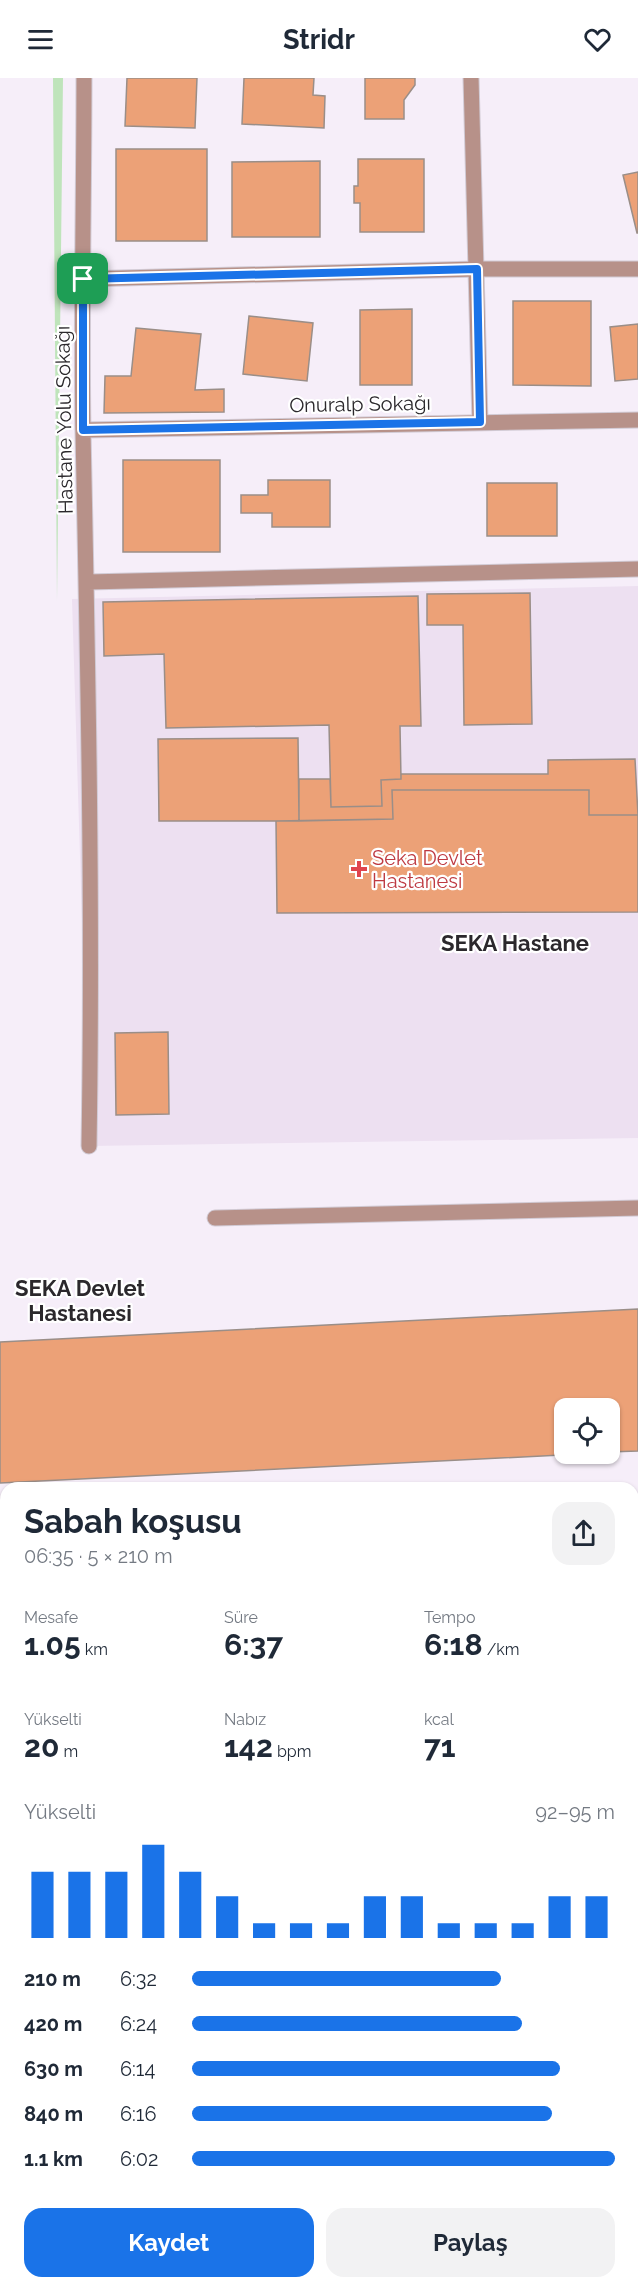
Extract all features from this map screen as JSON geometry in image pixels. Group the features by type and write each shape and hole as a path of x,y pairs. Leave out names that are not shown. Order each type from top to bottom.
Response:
{"street":[{"name":"Hastane Yolu Sokağı","path":"84,78 83,430 88,582 92,992 89,1146"},
{"path":"471,78 480,422"},
{"path":"83,279 477,269 638,268"},
{"name":"Onuralp Sokağı","path":"83,430 638,420"},
{"path":"88,582 638,569"},
{"path":"215,1218 638,1208"}],"shaded area":[{"name":"Seka Devlet Hastanesi","path":"638,586 638,1138 89,1146 72,599"}],"green space":[{"path":"53,78 63,78 57,601"}],"building":[{"path":"127,78 197,78 195,128 125,126"},
{"path":"244,78 314,78 313,95 325,96 324,128 242,124"},
{"path":"365,78 415,78 415,85 404,100 404,119 365,119"},
{"path":"116,149 207,149 207,241 116,241"},
{"path":"358,159 424,159 424,232 360,232 360,203 354,203 354,186 358,186"},
{"path":"320,161 320,237 232,237 232,162"},
{"path":"638,172 638,233 637,233 623,175"},
{"path":"513,301 591,301 591,386 513,385"},
{"path":"412,309 412,385 360,385 360,310"},
{"path":"249,316 313,323 307,381 243,374"},
{"path":"638,324 638,379 615,381 610,327"},
{"path":"136,328 201,334 195,390 224,389 224,412 104,413 105,376 131,376"},
{"path":"123,460 220,460 220,552 123,552"},
{"path":"268,480 330,480 330,527 272,527 272,513 241,513 241,495 268,495"},
{"path":"487,483 557,483 557,536 487,536"},
{"path":"530,593 532,724 464,725 463,625 427,625 427,594"},
{"path":"418,596 421,726 400,726 401,779 381,780 382,806 331,807 329,725 166,728 164,654 104,656 103,602"},
{"path":"298,738 299,821 159,821 158,739"},
{"path":"635,759 638,815 589,815 589,790 392,790 393,819 299,821 299,779 330,779 331,807 382,806 381,780 401,779 401,774 548,774 548,760"},
{"path":"392,790 589,790 589,815 638,815 638,912 277,913 276,821 393,819"},
{"path":"168,1032 169,1114 116,1115 115,1033"},
{"path":"638,1309 638,1451 620,1452 620,1398 554,1398 554,1455 0,1482 0,1342"}],"place":[{"name":"Seka Devlet Hastanesi","path":"359,869"}],"district":[{"name":"SEKA Hastane","path":"515,943"},
{"name":"SEKA Devlet Hastanesi","path":"80,1300"}],"route":[{"path":"477,269 480,422 83,430 83,279 477,269"}]}
